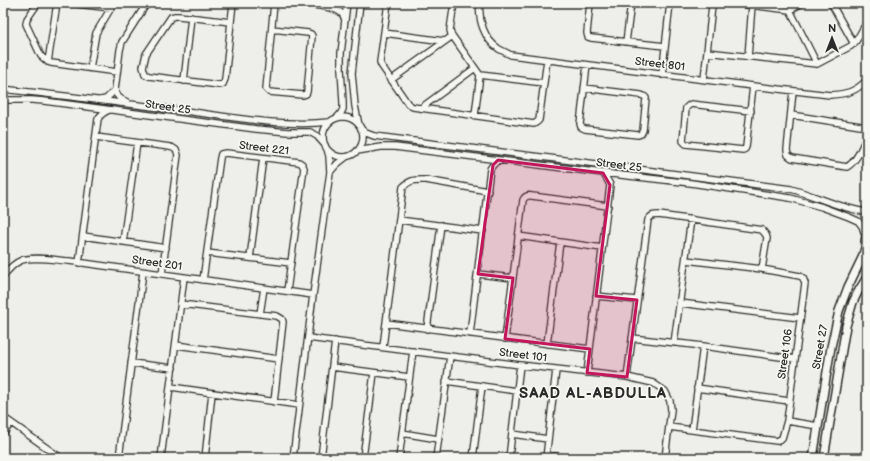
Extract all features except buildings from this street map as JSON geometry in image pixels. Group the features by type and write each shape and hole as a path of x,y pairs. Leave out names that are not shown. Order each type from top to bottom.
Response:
{"main road":[{"name":"Street 27","path":"813,458 838,311 862,258 866,241"},
{"name":"Street 27","path":"824,458 846,326 853,302 867,277"}],"street":[{"path":"38,3 27,19 26,24 41,56 48,62 117,72"},
{"path":"48,62 57,3"},
{"path":"68,3 113,5 96,33 90,68"},
{"path":"231,22 191,17 171,17 146,54 143,67 145,74 149,76 184,81 220,85 224,83 231,22 233,3"},
{"path":"272,29 308,33 312,36 306,94 269,92 266,90 274,3"},
{"path":"293,3 319,5 339,10 343,15 345,22"},
{"path":"331,8 343,6 346,3"},
{"path":"293,458 330,172 330,156 323,137 329,122 336,118 343,109 341,53 346,3"},
{"path":"330,172 336,164 357,151 362,141 362,134 355,106 352,73 360,3"},
{"path":"388,3 380,62 408,104 413,107 534,124 539,120 547,60"},
{"path":"454,3 450,30 452,37 480,75 475,115"},
{"name":"Street 801","path":"478,3 480,21 490,40 499,49 511,55 830,95 842,95 851,92 867,80"},
{"path":"590,3 587,35 591,38 665,46"},
{"path":"626,42 630,3"},
{"path":"662,75 670,3"},
{"path":"704,80 713,3"},
{"path":"734,3 790,10 802,3"},
{"path":"831,3 854,44"},
{"path":"79,263 98,119 105,112 110,110 134,110 133,104 116,96 115,90 122,42 145,4"},
{"path":"748,57 752,5"},
{"path":"790,10 817,64"},
{"path":"184,81 191,17"},
{"path":"707,52 817,64 854,44 867,22"},
{"path":"384,33 444,41"},
{"path":"391,80 444,41 452,37"},
{"path":"584,88 644,96 646,98 643,130 641,134 638,135 581,128 580,124 586,65"},
{"path":"421,108 475,68"},
{"path":"480,75 544,83"},
{"path":"751,111 691,104 686,108 683,141 686,144 745,149 751,111 753,86"},
{"name":"Street 25","path":"3,89 54,94 274,122 316,124 329,122"},
{"path":"96,100 106,99 115,90"},
{"path":"793,91 787,150 788,155 792,158 847,167 855,160 867,136"},
{"name":"Street 25","path":"3,100 44,101 256,129 288,132 310,132 317,136 326,147"},
{"path":"89,107 93,110 98,119"},
{"path":"791,115 867,127"},
{"path":"198,121 200,116 237,120 242,118"},
{"path":"336,118 345,117 353,120 360,127"},
{"name":"Street 25","path":"360,127 366,133 374,136 791,190 840,206 867,212"},
{"path":"96,137 173,148 177,151 178,155 162,274"},
{"path":"123,242 137,143"},
{"path":"326,147 336,156 348,156"},
{"name":"Street 25","path":"357,151 381,147 395,147 776,195 808,202 858,221 862,226 866,241"},
{"name":"Street 221","path":"203,280 220,156 226,153 299,162 303,166 287,291"},
{"path":"250,258 263,158"},
{"path":"470,334 490,169 486,161 482,158"},
{"path":"490,169 498,160"},
{"path":"658,180 660,177 660,172"},
{"path":"603,173 610,185"},
{"path":"587,373 610,185 621,175"},
{"path":"383,347 403,186 416,180 426,180 488,191"},
{"path":"505,339 523,200 525,197 532,196 608,206"},
{"path":"627,377 648,220 653,215 659,214 762,230 765,232 767,238 762,269"},
{"path":"674,343 691,219"},
{"path":"399,220 483,231"},
{"path":"427,329 441,225"},
{"path":"83,236 166,248"},
{"path":"518,236 602,248"},
{"path":"547,344 560,242"},
{"path":"207,253 291,263"},
{"name":"Street 201","path":"3,277 7,271 21,260 39,259 79,263 313,295"},
{"name":"Street 106","path":"669,427 777,441 782,438 787,421 805,283 803,278 800,276 762,269 686,260"},
{"path":"119,458 143,272"},
{"path":"478,274 513,278"},
{"path":"162,458 184,277"},
{"path":"260,314 264,288"},
{"path":"596,296 637,300"},
{"path":"680,303 800,318"},
{"path":"181,304 277,316 282,319 283,322 274,402"},
{"path":"386,323 590,349"},
{"name":"Street 101","path":"308,338 556,370 627,377 653,383 660,386 670,398 671,406 665,458"},
{"path":"632,338 795,359"},
{"path":"320,458 335,342"},
{"path":"176,344 279,359"},
{"path":"692,430 703,346"},
{"path":"399,458 413,351"},
{"path":"436,458 450,356"},
{"path":"131,363 173,368"},
{"path":"509,458 520,365"},
{"path":"332,367 409,376"},
{"path":"556,370 546,456 571,458"},
{"path":"363,458 374,373"},
{"path":"446,381 517,391"},
{"path":"473,458 482,386"},
{"path":"171,387 299,406"},
{"path":"697,388 789,401"},
{"path":"204,458 212,393"},
{"path":"3,417 61,458"},
{"path":"787,421 818,426"},
{"path":"3,434 11,423"},
{"path":"402,433 438,438"},
{"path":"512,434 548,439"}],"highlighted area":[{"path":"498,160 603,173 610,185 596,296 637,300 627,377 587,373 590,349 505,339 513,278 478,274 493,165"}],"district":[{"name":"SAAD AL-ABDULLA","path":"593,393"}]}
